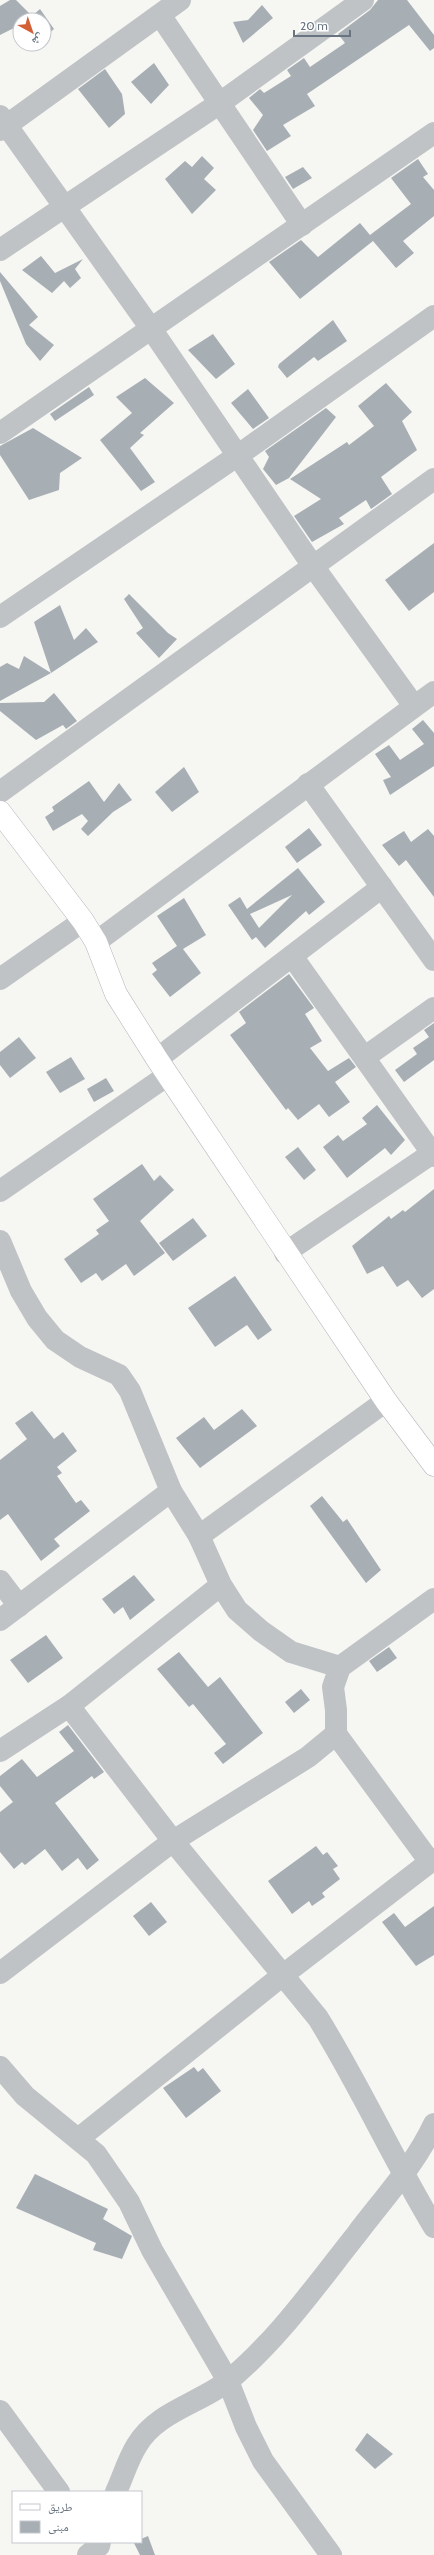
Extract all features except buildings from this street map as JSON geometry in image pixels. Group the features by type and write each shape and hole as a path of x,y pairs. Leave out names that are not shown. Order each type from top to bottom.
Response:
{"street":[{"path":"180,0 2,124 152,330 313,566 414,706"},
{"path":"0,250 220,103 363,0"},
{"path":"160,14 302,225"},
{"path":"0,433 152,330 434,133"},
{"path":"0,617 237,456 434,316"},
{"path":"0,792 434,479"},
{"path":"96,942 308,784 434,693"},
{"path":"308,784 434,960"},
{"path":"0,812 83,921 96,942 116,994 162,1067 285,1253 386,1401 431,1456"},
{"path":"0,1191 162,1067 292,956 382,887"},
{"path":"0,979 83,921"},
{"path":"285,1253 433,1154 366,1057 292,956"},
{"path":"366,1057 434,1008"},
{"path":"0,1241 21,1291 37,1318 55,1340 80,1357 119,1375 130,1391 172,1491 199,1536 221,1585 237,1610 260,1631 291,1652 340,1667"},
{"path":"199,1536 386,1401"},
{"path":"0,1620 172,1491"},
{"path":"0,1581 19,1606"},
{"path":"0,1751 69,1706 221,1585"},
{"path":"78,2140 283,1975 432,1861 336,1734 336,1710 333,1687 340,1667 434,1599"},
{"path":"69,1706 173,1841 318,2018 334,2044 402,2175 434,2227"},
{"path":"0,1973 173,1841 308,1757 336,1734"},
{"path":"0,2067 25,2096 96,2154 129,2202 152,2250 228,2381 246,2427 263,2461 332,2555"},
{"path":"116,2491 137,2444 149,2431 161,2421 228,2381 287,2323 425,2144 434,2124"},
{"path":"0,2412 58,2491"}]}
